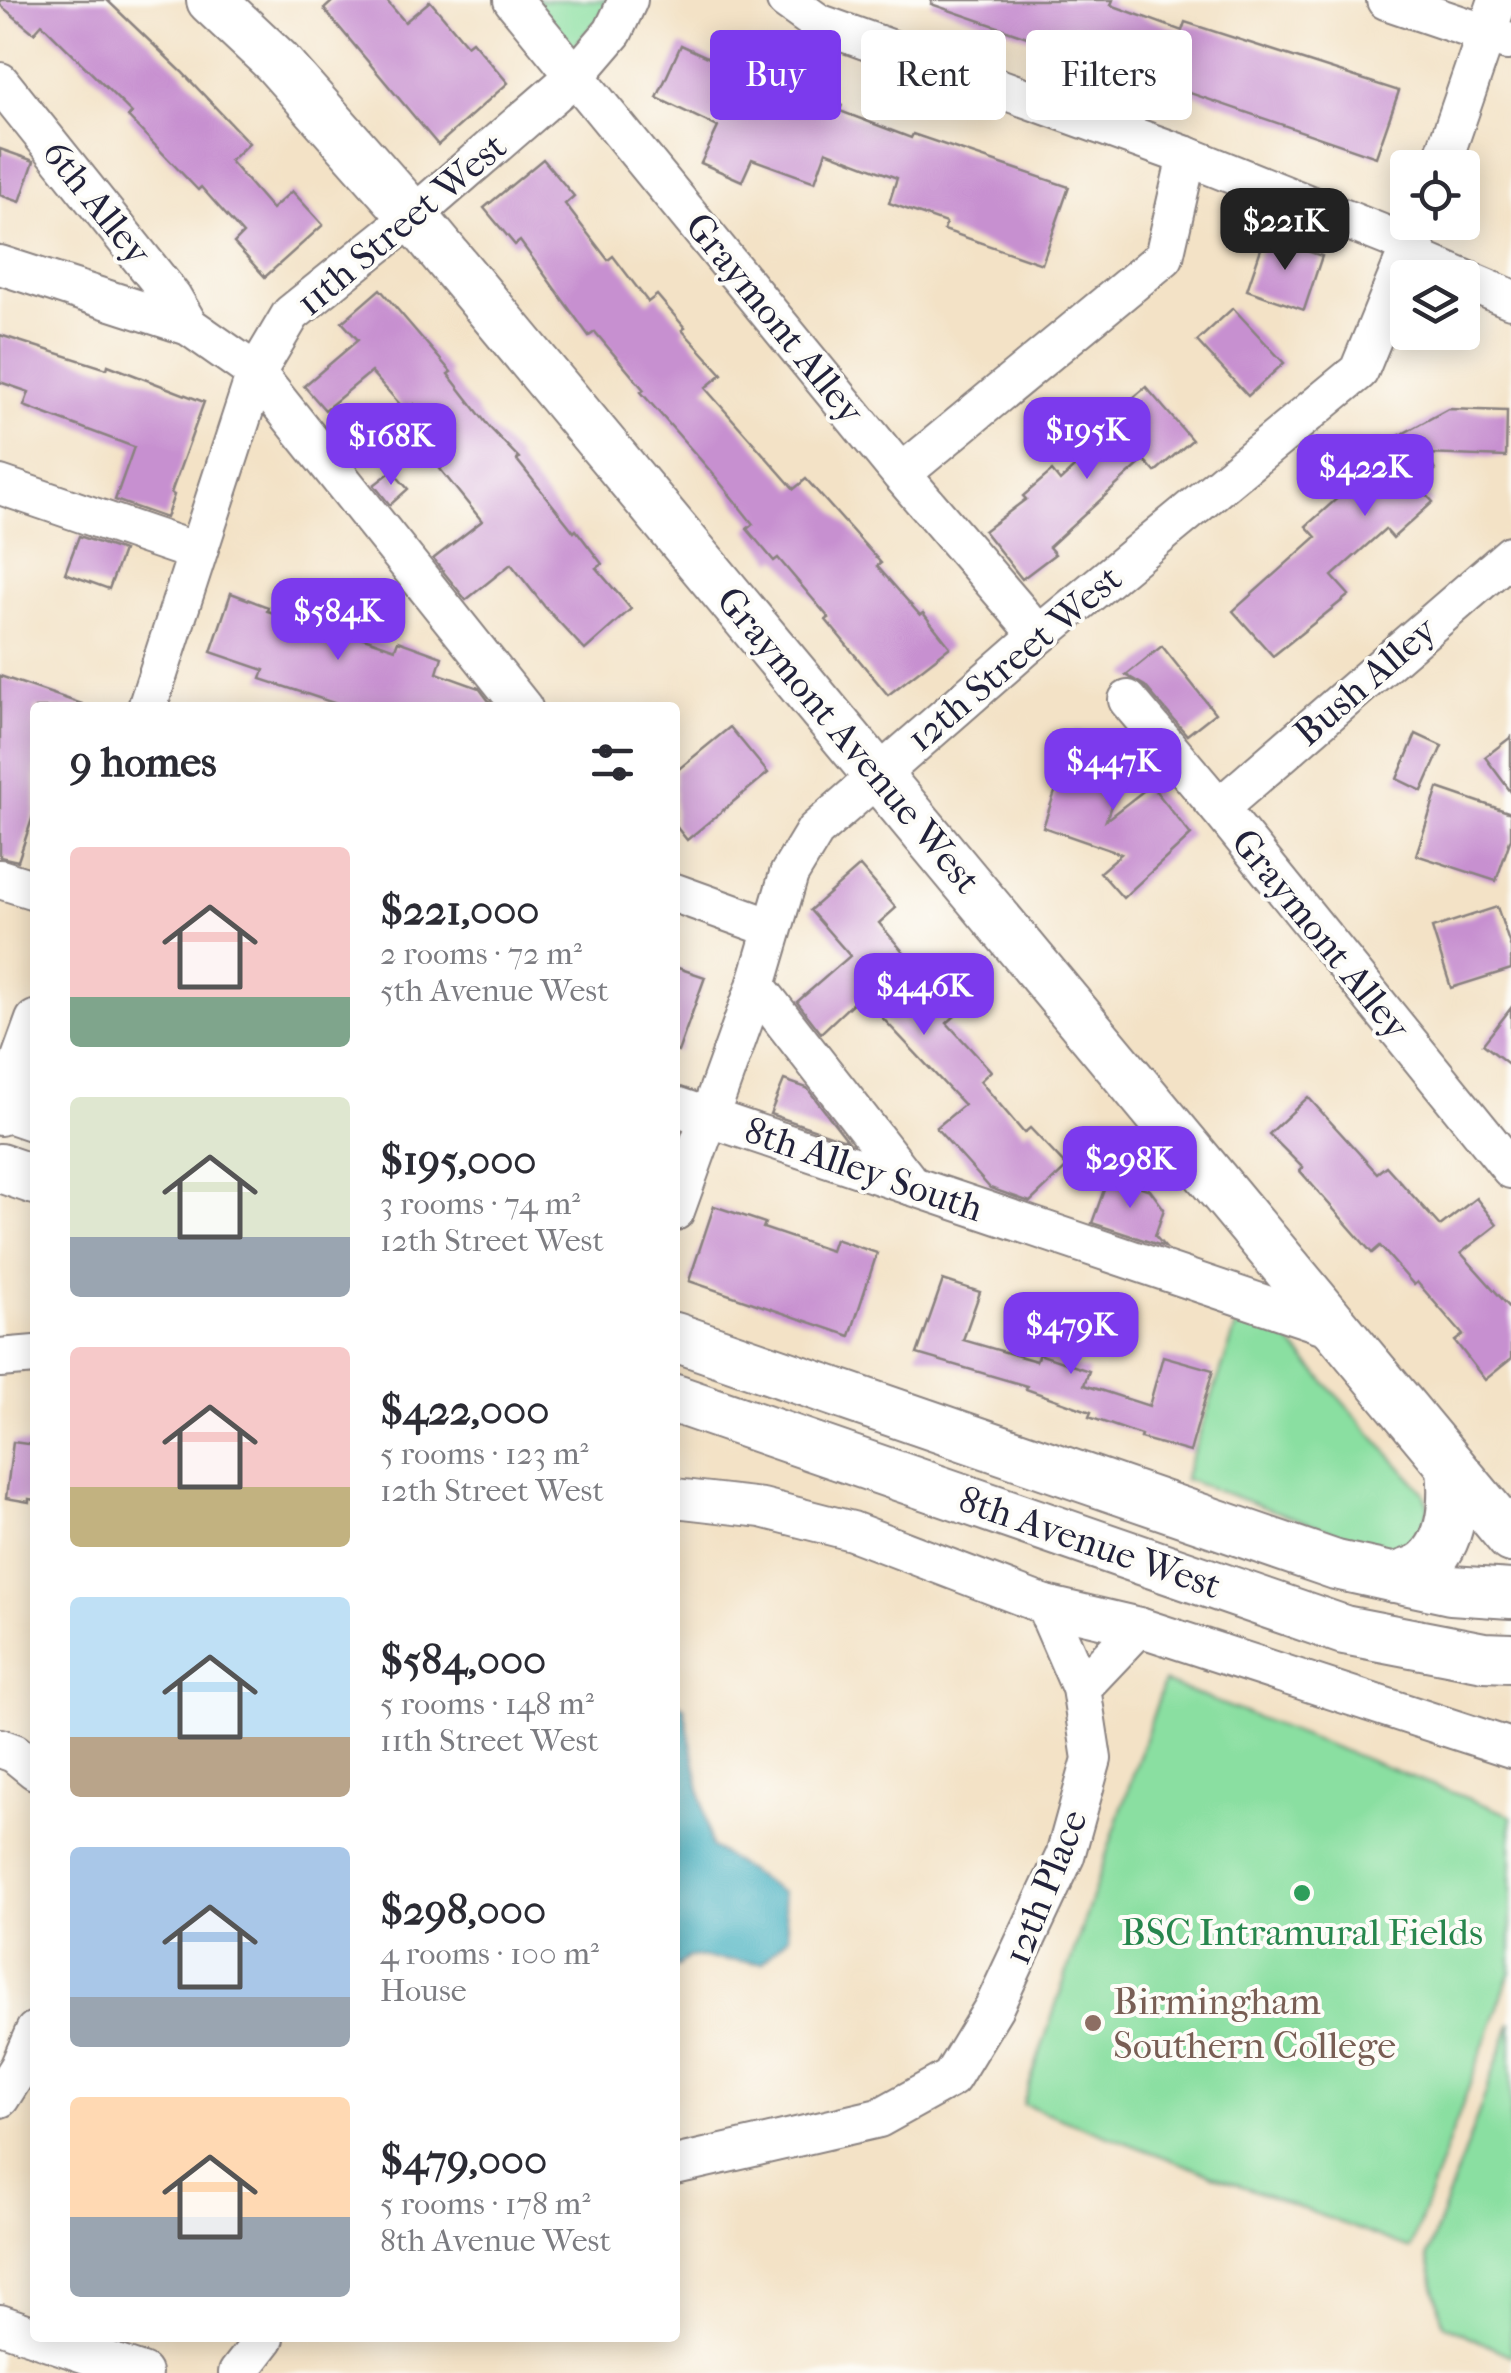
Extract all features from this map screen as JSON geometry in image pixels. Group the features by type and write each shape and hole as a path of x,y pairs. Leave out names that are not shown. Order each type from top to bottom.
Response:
{"main road":[{"name":"Graymont Avenue West","path":"211,0 276,60 414,216 1511,1538"},
{"path":"0,1168 30,1178"},
{"name":"8th Avenue West","path":"680,1339 1336,1565 1450,1590 1511,1594"},
{"name":"8th Avenue West","path":"680,1401 1344,1630 1484,1657 1511,1658"},
{"path":"1394,1578 1423,1567 1436,1553 1446,1533 1454,1500 1451,1466"}],"street":[{"name":"Graymont Alley","path":"513,0 901,474 1039,635"},
{"name":"11th Street West","path":"150,702 256,373 291,314 414,216 576,74 613,32 628,0"},
{"path":"786,0 818,23 1390,225"},
{"path":"1386,0 1499,25 1447,150"},
{"name":"6th Alley","path":"0,82 172,296 188,326"},
{"path":"901,474 1164,257 1187,156"},
{"name":"12th Street West","path":"680,1181 692,1112 756,986 789,874 815,831 1039,635 1360,370 1414,240"},
{"path":"0,265 188,326 256,373 519,702"},
{"path":"1480,286 1511,299"},
{"path":"0,485 196,552"},
{"name":"Bush Alley","path":"1219,808 1511,555"},
{"name":"Graymont Alley","path":"1128,700 1511,1169"},
{"path":"0,879 30,888"},
{"path":"680,895 772,928"},
{"path":"756,986 912,1186"},
{"path":"10,1111 30,1038"},
{"name":"8th Alley South","path":"692,1112 1337,1328"},
{"path":"0,1358 30,1355"},
{"path":"680,1499 762,1508 852,1531 1044,1605 1139,1627 1511,1748"},
{"name":"12th Place","path":"680,2164 879,2118 951,2078 994,2007 1066,1856 1092,1758 1081,1688 1044,1605"},
{"path":"1081,1688 1139,1627"},
{"path":"0,1748 30,1766"},
{"path":"0,2098 30,2043"},
{"path":"0,2324 30,2334"},
{"path":"52,2342 142,2373"},
{"path":"238,2373 262,2342"}],"green space":[{"path":"530,0 611,0 598,21 571,49"},
{"path":"1240,1315 1276,1327 1423,1492 1429,1507 1421,1535 1412,1546 1383,1549 1184,1479"},
{"name":"BSC Intramural Fields","path":"1164,1682 1511,1815 1511,1971 1410,2249 1023,2104"},
{"path":"1511,2022 1511,2356 1443,2324 1427,2256"}],"water":[{"path":"680,1704 684,1707 711,1847 782,1893 789,1936 762,1963 689,1957 680,1964"}],"building":[{"path":"0,0 107,0 249,143 230,161 272,209 292,191 323,225 265,277 234,243 243,234 128,117 132,113 42,24 34,33 0,5"},
{"path":"334,0 386,0 405,22 430,1 467,45 472,41 508,83 438,145 324,9"},
{"path":"932,0 1113,0 1111,5 1179,30 1026,30 1026,37 931,4"},
{"path":"1185,22 1399,91 1376,157 1192,94 1192,30 1182,30"},
{"path":"681,45 710,58 710,120 841,120 841,111 911,138 913,134 1069,187 1042,264 944,230 946,223 889,203 897,178 826,151 815,182 752,159 742,181 701,163 718,127 657,98"},
{"path":"0,149 34,161 20,202 0,195"},
{"path":"543,159 574,196 565,204 608,260 613,256 648,302 657,295 722,374 705,388 794,489 806,479 950,647 888,695 826,620 829,618 778,558 774,561 747,529 753,524 641,392 644,390 595,332 589,336 520,241 515,245 484,208"},
{"path":"1265,237 1322,256 1304,310 1247,290"},
{"path":"380,289 576,530 602,564 596,568 631,609 585,650 511,564 466,600 433,559 482,521 440,469 455,456 414,404 406,411 371,372 325,410 304,386 358,340 342,322"},
{"path":"1233,308 1284,363 1248,396 1197,341"},
{"path":"0,335 107,369 108,365 204,402 171,493 174,495 166,518 115,500 134,447 24,406 29,392 0,382"},
{"path":"1146,387 1192,440 1155,472 1144,460 1049,547 1055,554 1022,579 984,531 1026,499 1023,496 1052,471 1060,481 1117,428 1108,419"},
{"path":"1448,409 1507,411 1506,457 1427,454 1435,471 1414,481 1433,502 1393,538 1385,529 1332,576 1349,595 1273,656 1233,611 1316,537 1306,526 1349,488 1337,475 1377,440 1382,445"},
{"path":"392,471 408,489 390,505 374,485"},
{"path":"79,536 123,551 109,589 65,573"},
{"path":"231,593 268,607 267,611 337,633 338,629 395,649 398,641 442,657 437,673 479,688 490,702 331,702 261,679 264,670 211,652"},
{"path":"1162,646 1215,713 1187,735 1145,686 1126,675"},
{"path":"0,676 76,702 30,702 30,825 18,861 0,857"},
{"path":"730,727 768,773 687,840 680,831 680,768"},
{"path":"1076,731 1130,750 1106,820 1151,785 1191,835 1123,898 1100,872 1121,854 1043,827"},
{"path":"1416,734 1442,746 1422,791 1397,779"},
{"path":"1511,737 1511,792 1485,757"},
{"path":"1438,788 1511,813 1511,838 1496,881 1416,855"},
{"path":"860,866 896,908 879,923 956,1015 947,1023 991,1071 980,1081 1024,1133 1030,1128 1067,1167 1030,1202 990,1188 936,1128 964,1105 861,995 821,1033 797,1002 850,956 810,910"},
{"path":"1497,907 1511,948 1511,969 1451,988 1432,928"},
{"path":"680,969 705,977 680,1046"},
{"path":"1511,1008 1511,1066 1483,1044"},
{"path":"784,1080 807,1088 848,1141 770,1114"},
{"path":"1308,1097 1377,1173 1386,1166 1440,1226 1476,1198 1497,1225 1461,1253 1511,1309 1511,1359 1485,1380 1455,1341 1463,1335 1417,1282 1414,1285 1380,1246 1372,1253 1300,1171 1303,1168 1269,1134"},
{"path":"1109,1176 1150,1190 1164,1209 1155,1236 1165,1247 1092,1223"},
{"path":"714,1206 831,1251 835,1239 877,1253 850,1336 689,1281"},
{"path":"943,1280 980,1292 963,1340 1036,1361 1039,1354 1089,1371 1084,1385 1149,1406 1163,1356 1213,1370 1190,1452 1140,1438 1141,1435 1089,1417 1091,1412 1026,1389 1027,1386 917,1354"},
{"path":"13,1442 30,1444 29,1502 6,1498"}],"place":[{"name":"BSC Intramural Fields","path":"1302,1893"},
{"name":"Birmingham Southern College","path":"1093,2023"}]}
